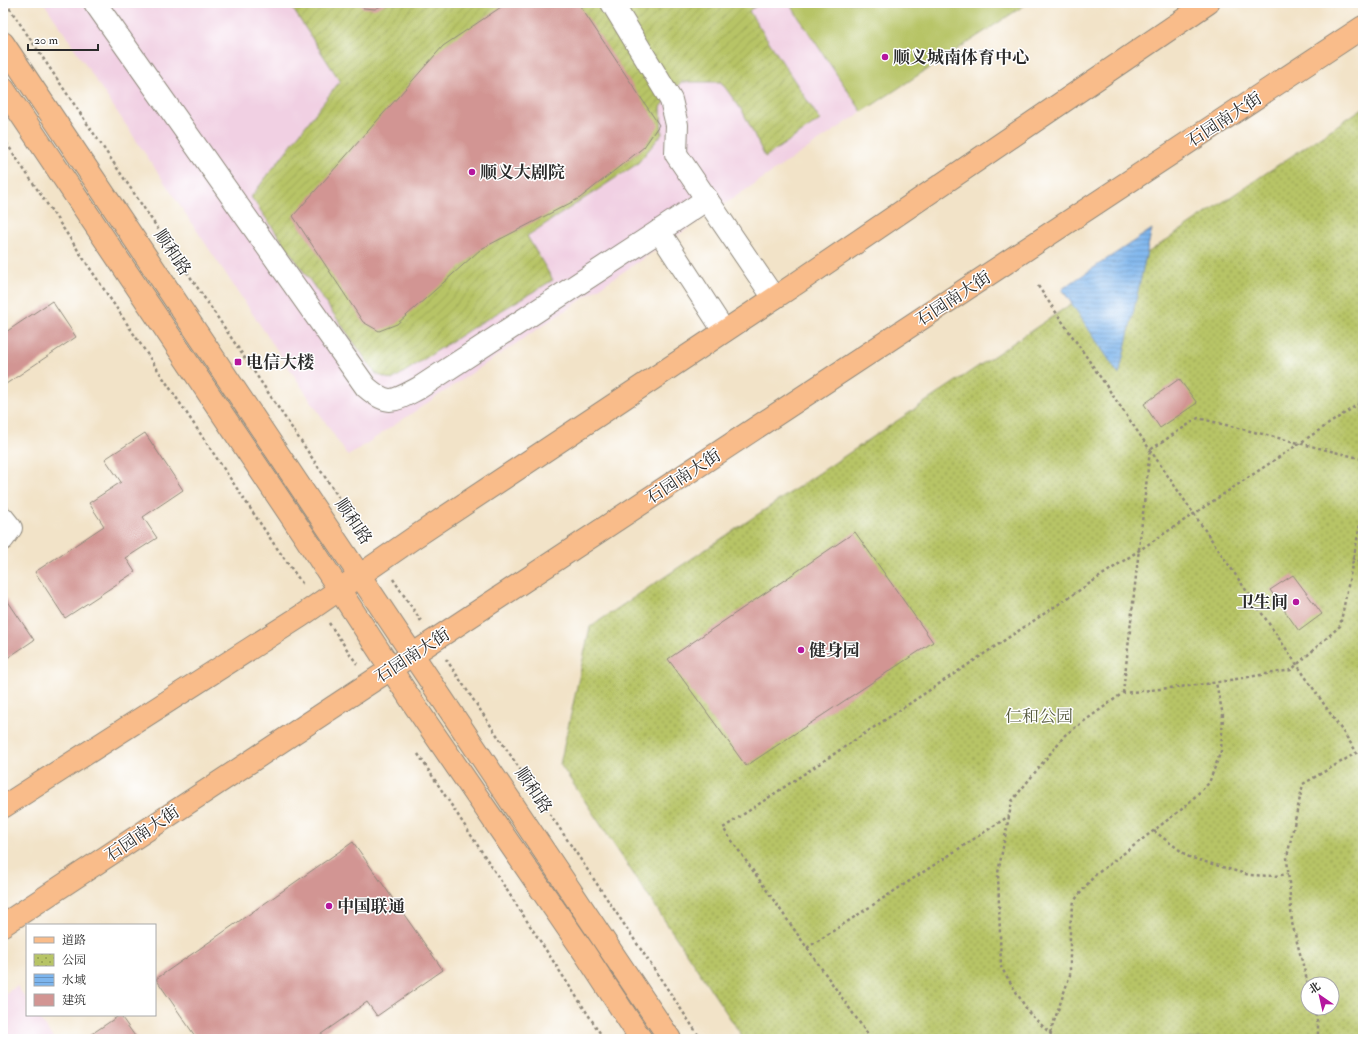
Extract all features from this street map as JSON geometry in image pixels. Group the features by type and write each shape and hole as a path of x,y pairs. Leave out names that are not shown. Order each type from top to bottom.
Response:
{"main road":[{"path":"3,807 338,591 359,575 774,298 1208,3"},
{"name":"石园南大街","path":"3,925 1363,27"},
{"name":"顺和路","path":"3,43 670,1039"},
{"path":"3,88 302,532 338,591 584,952 641,1039"}],"street":[{"path":"95,3 366,387 380,399 396,400 419,388 659,232 707,199"},
{"path":"612,3 670,100 677,126 676,154 774,298"},
{"path":"659,232 724,331"},
{"path":"3,518 11,528 3,539"}],"path":[{"name":"顺和路","path":"6,3 382,561 701,1039"},
{"path":"1038,286 1356,751"},
{"path":"871,1039 723,828 1363,401"},
{"path":"1123,693 1150,450 1198,418 1363,459"},
{"path":"1056,1039 1029,1013 1001,967 998,873 1012,800 1064,735 1123,693 1216,682 1291,670 1340,626 1352,558 1363,510"},
{"path":"1352,558 1363,562"},
{"path":"1050,1033 1070,975 1070,925 1074,901 1094,876 1182,809 1209,783 1221,751 1223,715 1216,682"},
{"path":"1306,976 1292,923 1287,857 1303,784 1356,751 1363,749"},
{"path":"807,948 1009,816"},
{"path":"1154,831 1189,857 1249,874 1275,876 1288,874"},
{"path":"1316,1016 1318,1025 1318,1039"}],"shaded area":[{"path":"44,3 789,3 862,112 348,456"},
{"path":"17,986 26,999 26,1016 38,1016 54,1039 3,1039 3,995"}],"green space":[{"path":"289,3 760,3 749,11 820,120 765,157 743,112 721,82 681,82 661,107 662,134 637,164 527,236 553,280 472,328 392,380 376,374 251,197 340,81"},
{"name":"顺义城南体育中心","path":"789,3 1028,3 862,112"},
{"name":"仁和公园","path":"1363,108 1363,1039 744,1039 560,764 590,627"}],"water":[{"path":"1152,229 1119,375 1062,289"}],"building":[{"path":"359,3 387,3 375,9 363,8"},
{"name":"顺义大剧院","path":"507,3 578,3 659,125 644,147 580,198 481,249 397,324 379,331 363,322 293,216 443,46"},
{"path":"52,301 76,337 3,386 3,334"},
{"path":"1179,379 1197,403 1160,428 1144,404"},
{"path":"145,433 183,490 143,517 157,538 126,558 135,572 65,618 35,572 104,526 89,503 121,482 105,459"},
{"name":"健身园","path":"855,532 933,642 746,766 668,659"},
{"name":"卫生间","path":"1293,575 1322,614 1299,631 1270,590"},
{"path":"3,594 34,640 3,661"},
{"name":"中国联通","path":"353,842 443,970 377,1016 367,1002 314,1039 197,1039 156,979"},
{"path":"121,1016 137,1039 84,1039"}],"place":[{"name":"顺义城南体育中心","path":"885,57"},
{"name":"顺义大剧院","path":"472,172"},
{"name":"电信大楼","path":"238,362"},
{"name":"卫生间","path":"1296,602"},
{"name":"健身园","path":"801,650"},
{"name":"中国联通","path":"329,906"}]}
